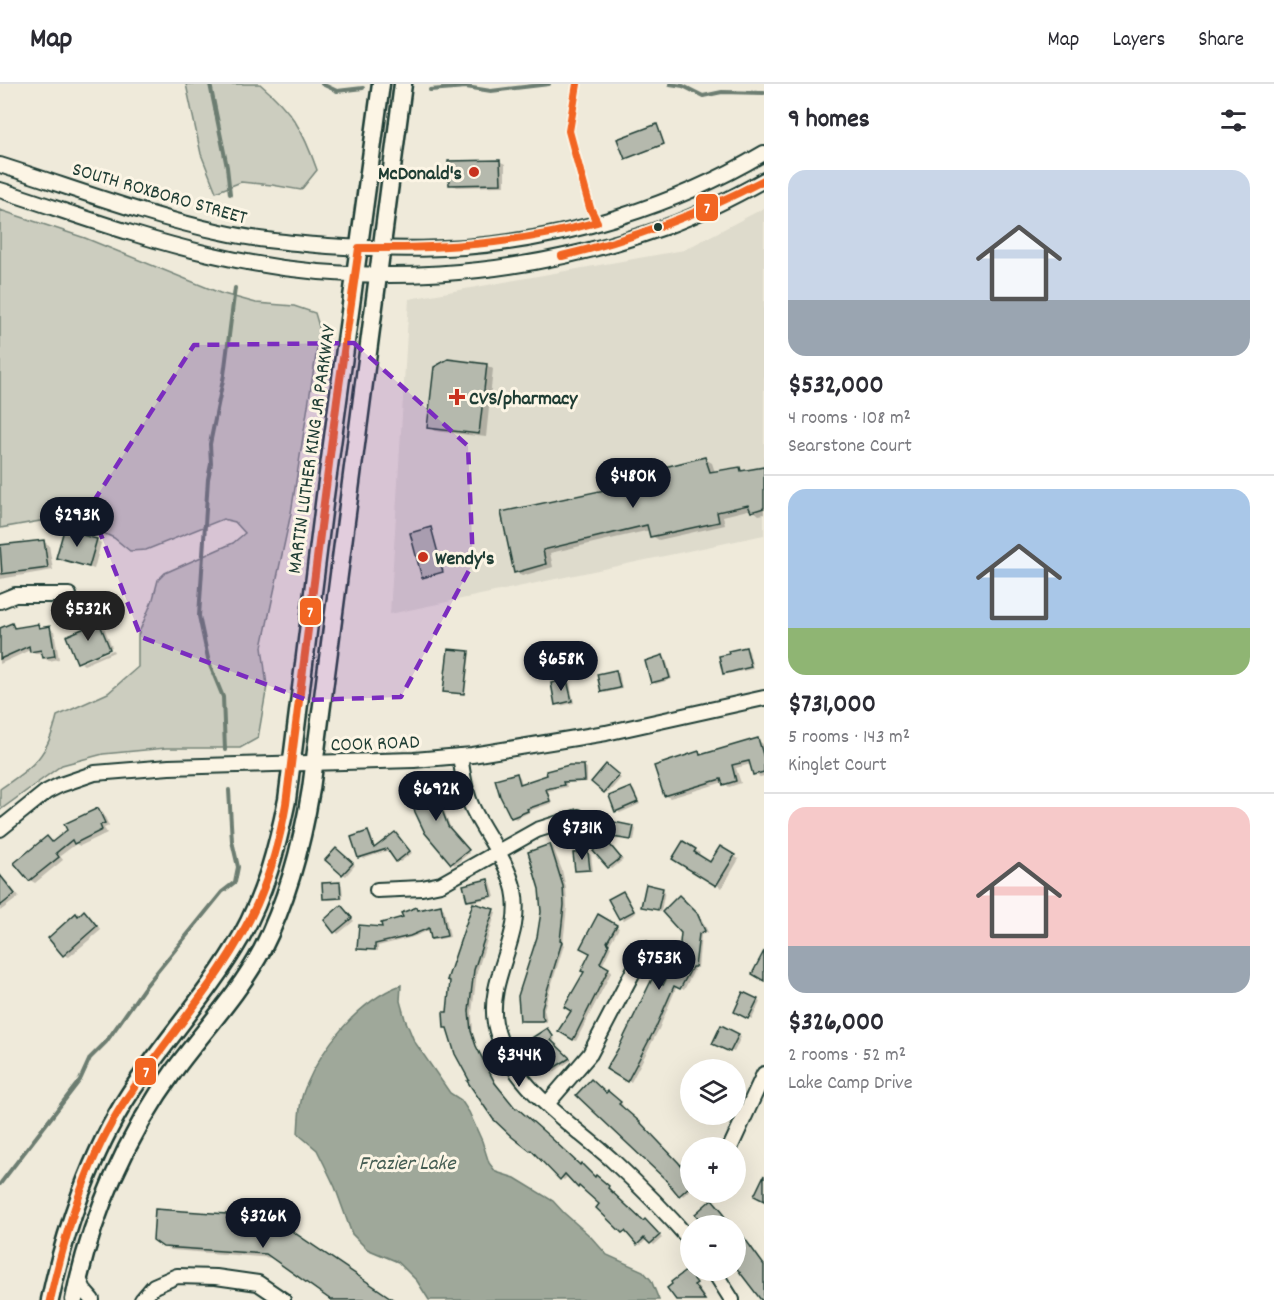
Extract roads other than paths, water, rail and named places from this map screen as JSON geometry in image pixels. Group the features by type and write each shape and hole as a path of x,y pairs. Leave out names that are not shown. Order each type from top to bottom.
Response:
{"main road":[{"name":"MARTIN LUTHER KING JR PARKWAY","path":"50,1300 68,1228 108,1134 129,1095 164,1043 225,964 258,903 279,840 287,800 381,84"},
{"path":"74,1300 100,1211 135,1134 176,1068 247,975 261,951 286,893 300,846 314,764 403,84"}],"street":[{"name":"SOUTH ROXBORO STREET","path":"0,165 153,214 213,230 279,242 359,248 413,249 466,247 586,226 638,210 693,189 764,153"},
{"path":"0,190 111,227 209,255 272,266 379,275 490,269 533,262 623,241 717,206 764,180"},
{"path":"0,601 15,595 69,595"},
{"name":"COOK ROAD","path":"0,829 46,792 95,773 169,767 314,764 460,756 606,732 764,698"},
{"path":"460,756 464,786 469,802 498,852 514,889 516,905 513,934 495,991 495,1023 499,1039 507,1056 524,1081 636,1182 680,1229"},
{"path":"377,890 432,887 537,830 578,817"},
{"path":"547,1104 590,1054 645,950"},
{"path":"735,1137 764,1074"},
{"path":"142,1300 154,1286 177,1276 186,1276 216,1277 258,1283 283,1300"},
{"path":"79,1279 92,1300"},
{"path":"720,1281 732,1300"}],"water":[{"name":"Frazier Lake","path":"401,985 400,1001 414,1041 450,1093 461,1100 469,1112 489,1163 496,1172 515,1178 553,1201 607,1255 643,1271 651,1280 659,1300 429,1300 417,1281 398,1262 367,1249 352,1234 335,1187 317,1150 298,1134 302,1099 312,1072 343,1027 370,1002"}],"waterway":[{"path":"210,84 227,167 230,194"},
{"path":"322,84 337,91 363,88"},
{"path":"430,90 466,87 491,91 549,84"},
{"path":"670,84 683,86 703,96 722,92 764,93"},
{"path":"225,750 223,697 209,663 199,616 208,479 211,464 210,444 224,375 235,288"},
{"path":"0,1184 80,1080 90,1058 106,1042 144,988 222,892 235,882 238,867 232,841 229,790"}],"place":[{"name":"McDonald's","path":"474,172"},
{"name":"CVS/pharmacy","path":"457,397"},
{"name":"Wendy's","path":"423,557"}]}
